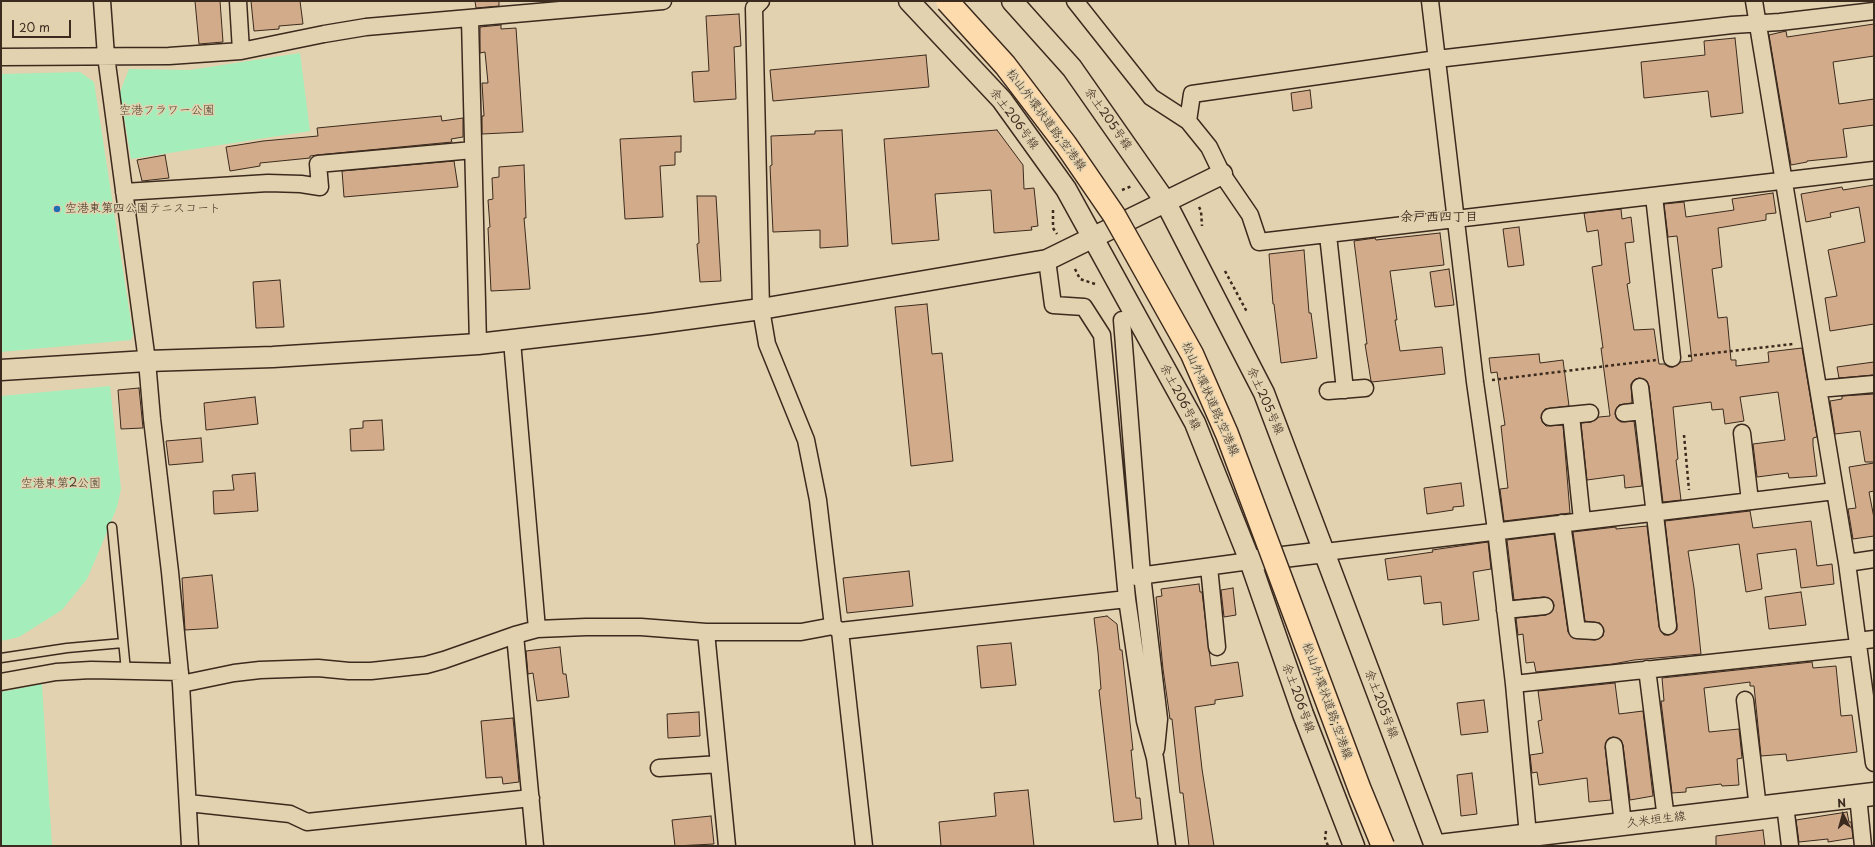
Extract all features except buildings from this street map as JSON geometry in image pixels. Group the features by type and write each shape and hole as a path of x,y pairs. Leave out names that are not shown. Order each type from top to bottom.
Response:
{"highway":[{"name":"松山外環状道路;空港線","path":"947,1 1005,66 1066,144 1114,215 1192,354 1227,434 1360,790 1383,846"}],"main road":[{"name":"久米垣生線","path":"1439,846 1528,840 1623,824 1866,795"}],"street":[{"path":"102,1 106,56 147,361 181,678 190,846"},
{"path":"238,1 241,51"},
{"path":"1,57 169,56 241,51 366,27 663,1"},
{"path":"762,1 754,8 761,310 767,344 806,440 818,500 837,628 864,846"},
{"name":"余土206号線","path":"909,1 1002,100 1066,189 1195,423 1250,561 1304,714 1354,846"},
{"path":"1075,1 1151,98 1188,121 1209,147 1222,174 1250,215 1259,242 1874,170"},
{"path":"1430,1 1457,219 1475,382 1496,530 1514,684 1528,840"},
{"path":"1754,1 1847,563 1874,764"},
{"name":"余土205号線","path":"1017,3 1072,68 1166,201 1264,392 1435,846"},
{"path":"1188,121 1192,94 1437,59 1717,27 1874,11"},
{"path":"470,19 478,344"},
{"path":"124,192 268,183 301,184 320,187 318,164 473,150"},
{"path":"1,370 147,361 273,357 478,344 761,310 1047,260 1222,174"},
{"path":"1654,196 1672,358"},
{"path":"1328,235 1345,390"},
{"path":"1047,260 1053,305 1084,307 1102,335 1127,599 1144,721 1155,758 1167,846"},
{"path":"1122,320 1142,575 1159,719 1155,758"},
{"path":"512,341 537,629"},
{"path":"1819,389 1874,384"},
{"path":"1328,391 1365,388"},
{"path":"1640,388 1668,626"},
{"path":"1624,413 1643,411"},
{"path":"1550,417 1590,413"},
{"path":"1571,415 1582,520"},
{"path":"1742,433 1750,501"},
{"path":"1125,577 1496,530 1654,513 1835,490"},
{"path":"1562,523 1577,630 1595,631"},
{"path":"1847,563 1874,559"},
{"path":"1209,567 1217,647"},
{"path":"1,682 56,672 91,670 126,671 181,678 260,670 318,668 349,671 371,671 426,665 537,629 586,626 641,627 706,632 801,632 1127,599"},
{"path":"1505,610 1545,606"},
{"path":"706,632 727,846"},
{"path":"515,635 535,846"},
{"path":"1514,684 1858,644 1874,639"},
{"path":"1647,669 1666,819"},
{"path":"1745,700 1758,808"},
{"path":"1614,746 1623,824"},
{"path":"659,768 719,764"},
{"path":"1863,846 1866,795"},
{"path":"188,803 290,814 307,822 531,798"},
{"path":"1785,805 1790,846"}],"lane":[{"path":"112,528 126,671"},
{"path":"1,658 67,648 123,643"}],"path":[{"path":"1475,382 1811,342"},
{"path":"1684,435 1691,508"}],"green space":[{"name":"空港フラワー公園","path":"300,53 310,131 131,159 120,92 129,69 190,70"},
{"name":"空港東第四公園テニスコート","path":"80,72 94,82 133,335 131,340 1,352 1,74"},
{"name":"空港東第2公園","path":"110,386 121,489 117,507 102,544 87,579 62,610 19,637 1,641 1,396"},
{"path":"42,684 52,846 1,846 1,692"}],"place":[{"name":"空港東第四公園テニスコート","path":"57,209"}],"district":[{"name":"余戸西四丁目","path":"1439,217"}]}
